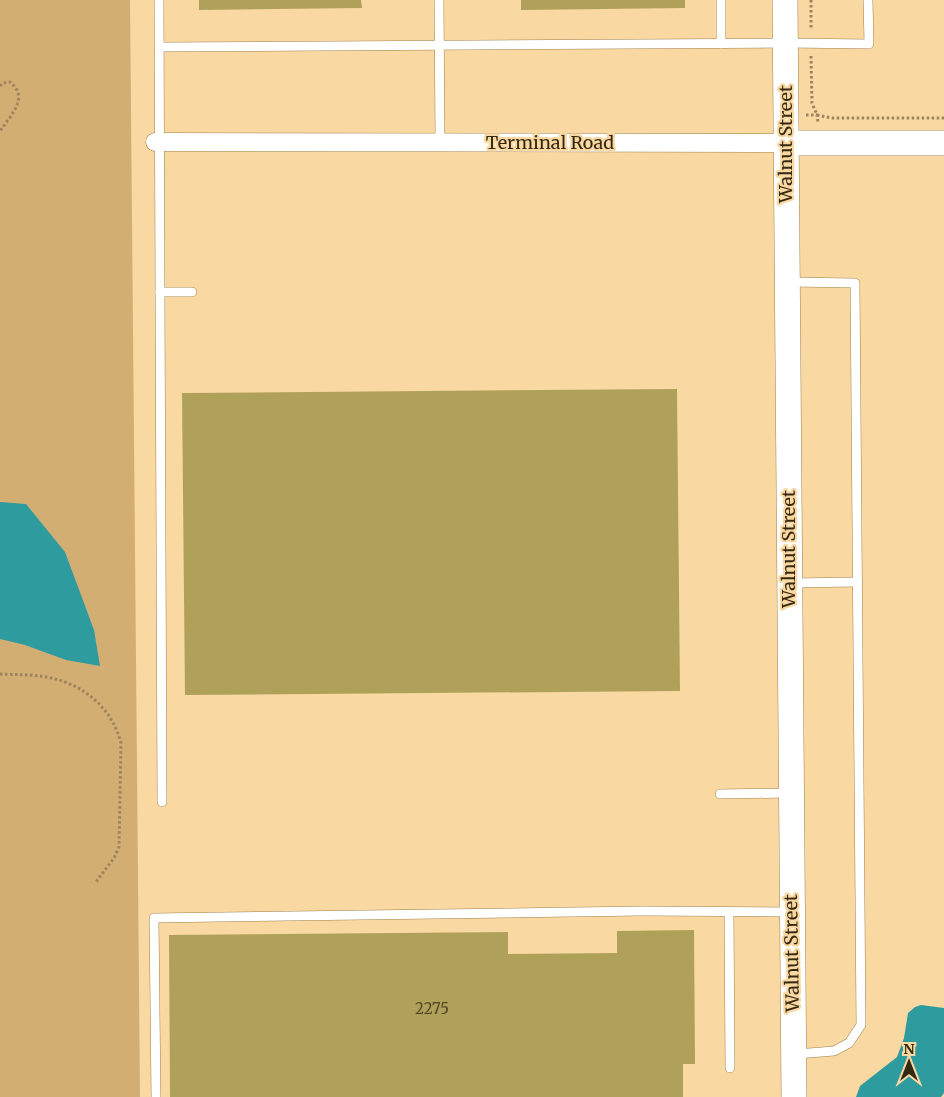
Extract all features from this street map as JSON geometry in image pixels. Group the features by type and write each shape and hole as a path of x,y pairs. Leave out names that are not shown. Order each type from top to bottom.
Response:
{"street":[{"name":"Walnut Street","path":"785,0 794,1097"},
{"name":"Terminal Road","path":"158,142 944,143"}],"lane":[{"path":"159,0 158,142 162,802"},
{"path":"439,0 440,142"},
{"path":"721,0 721,44"},
{"path":"160,47 869,44 868,0"},
{"path":"787,282 855,283 858,582 861,1025 849,1043 834,1051 793,1054"},
{"path":"160,292 192,292"},
{"path":"789,583 858,582"},
{"path":"720,794 791,793"},
{"path":"156,1097 154,918 641,911 792,912"},
{"path":"729,912 730,1068"}],"path":[{"path":"811,0 812,103 817,115 832,118 944,118"},
{"path":"0,86 2,83 10,82 16,87 19,96 17,107 0,131"},
{"path":"0,674 50,678 69,683 95,699 107,712 118,729 121,742 119,847 114,858 96,882"}],"shaded area":[{"path":"0,0 130,0 140,1097 0,1097"}],"water":[{"path":"0,502 26,504 65,552 94,630 100,666 66,660 25,645 0,639"},
{"path":"921,1005 944,1008 944,1093 941,1097 856,1097 860,1086 897,1057 904,1038 908,1013"}],"building":[{"path":"199,0 361,0 362,8 199,10"},
{"path":"521,0 685,0 685,8 521,10"},
{"path":"677,389 680,691 185,695 182,393"},
{"path":"694,930 695,1064 683,1064 683,1097 170,1097 169,935 508,932 508,954 617,953 617,931"}]}
